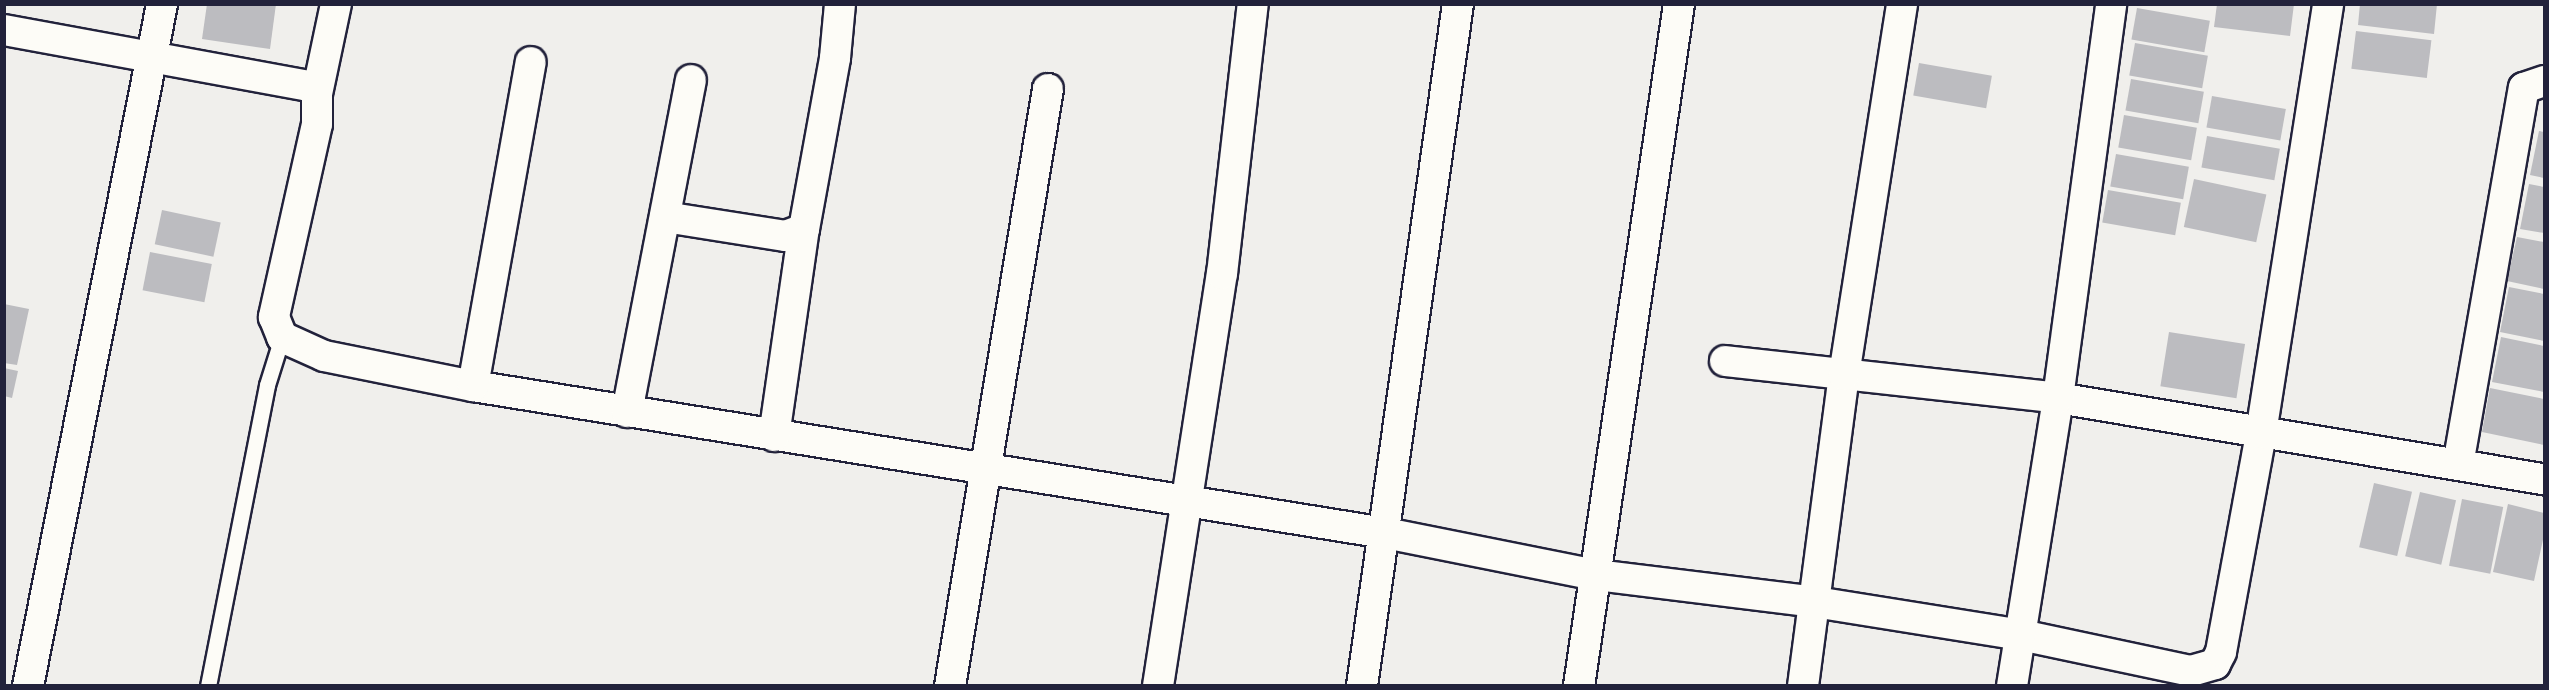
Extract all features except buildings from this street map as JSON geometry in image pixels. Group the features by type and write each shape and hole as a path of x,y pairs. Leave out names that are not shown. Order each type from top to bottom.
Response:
{"street":[{"path":"28,686 153,60 162,4"},
{"path":"336,4 317,94 317,124 274,317 282,337 324,356 473,386 627,412 987,472 1184,499 1385,533 1596,574 1815,602 2021,635 2192,671 2215,664 2221,652 2261,432 2328,4"},
{"path":"774,436 804,229 835,58 840,4"},
{"path":"1158,686 1184,499 1222,274 1253,4"},
{"path":"1362,686 1458,4"},
{"path":"1579,686 1679,4"},
{"path":"1803,686 1844,375 1902,4"},
{"path":"2012,686 2058,398 2111,4"},
{"path":"4,30 153,60 300,82 317,94"},
{"path":"473,386 531,62"},
{"path":"627,412 691,80"},
{"path":"2458,465 2524,88 2544,81"},
{"path":"950,686 987,472 1048,89"},
{"path":"665,217 785,236 804,229"},
{"path":"1725,361 2058,398 2544,479"}],"lane":[{"path":"208,686 267,385 282,337"}]}
